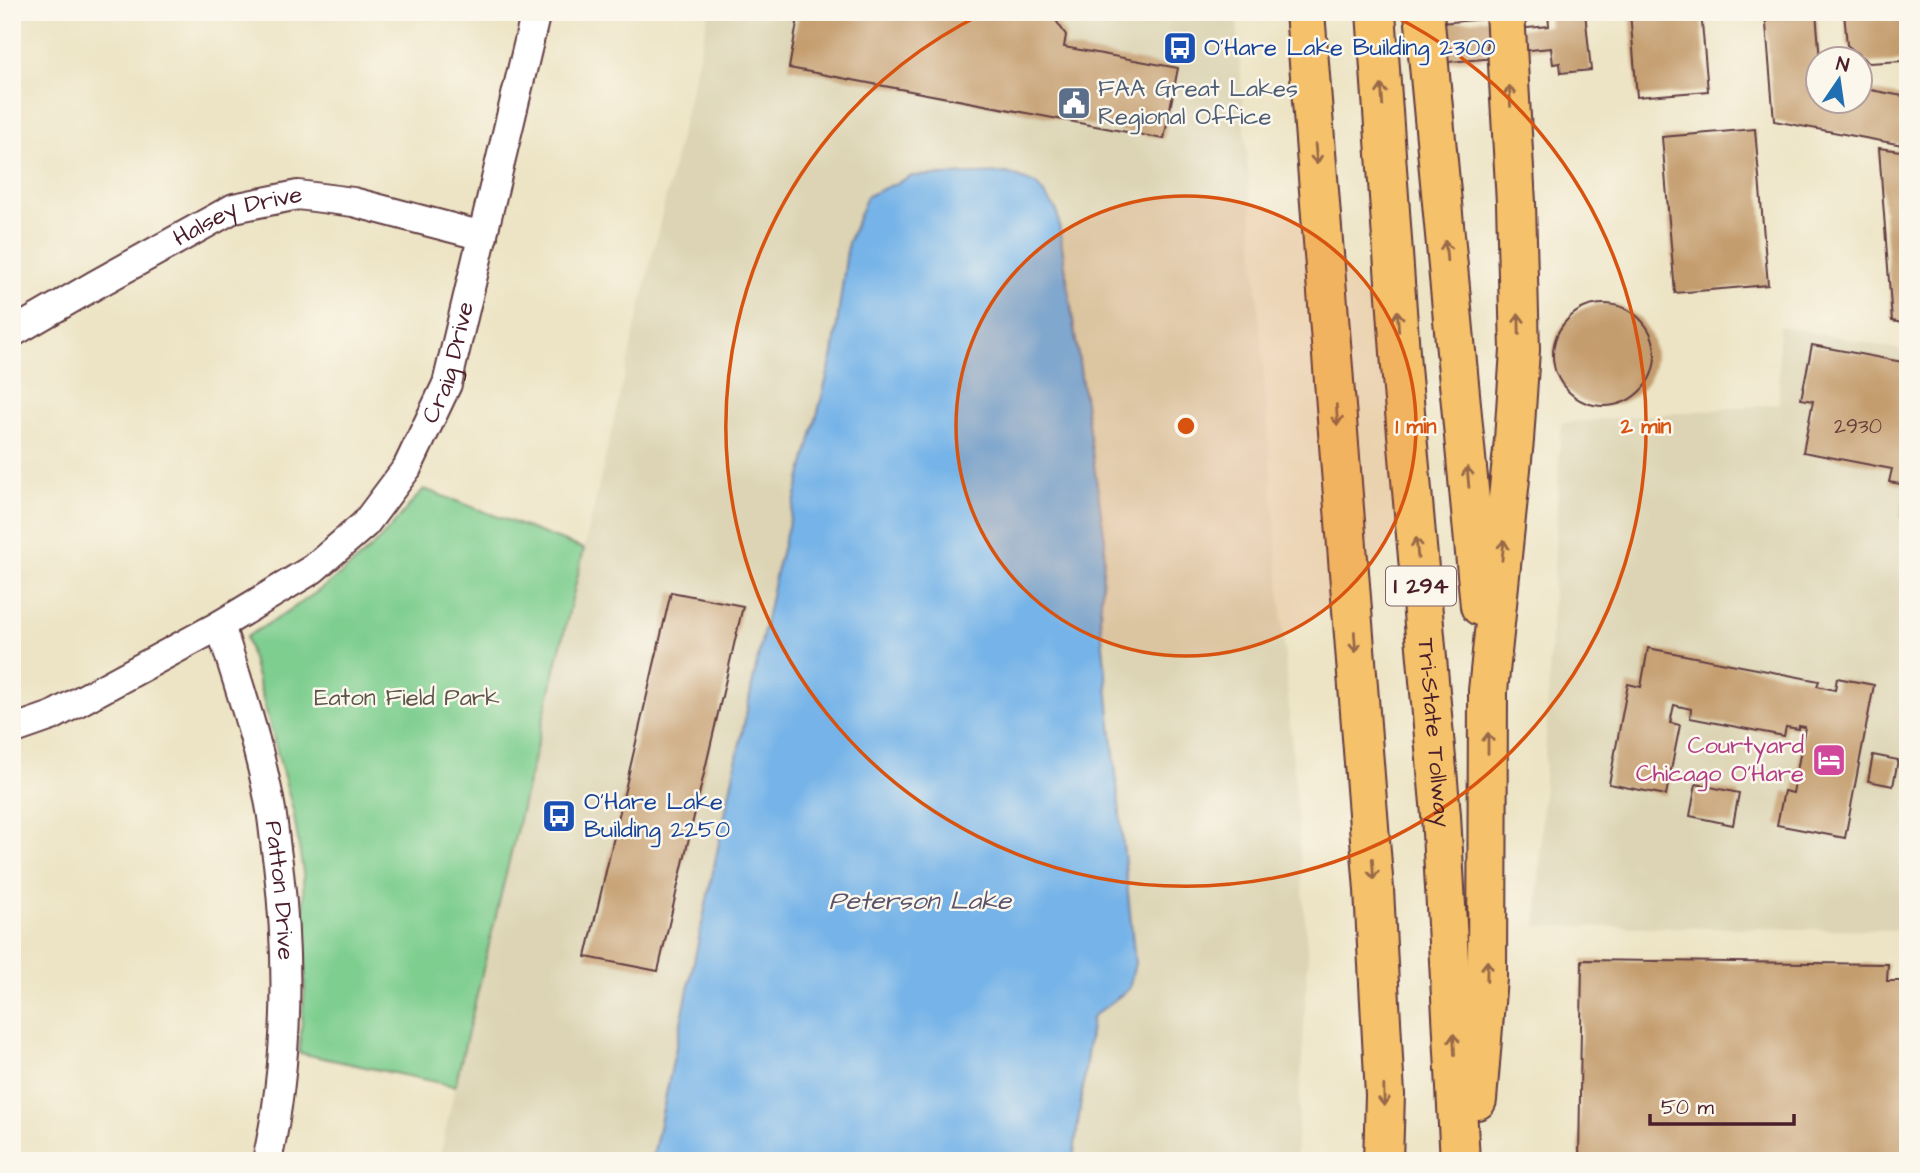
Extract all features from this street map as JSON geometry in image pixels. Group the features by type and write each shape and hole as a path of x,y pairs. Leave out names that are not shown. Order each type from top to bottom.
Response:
{"highway":[{"name":"I 294","path":"1305,12 1374,890 1385,1095 1383,1161"},
{"name":"Tri-State Tollway","path":"1376,12 1401,367 1441,816 1460,1161"},
{"path":"1424,12 1488,691 1487,978 1472,1161"},
{"path":"1488,691 1513,453 1520,350 1516,203 1505,12"}],"street":[{"name":"Craig Drive","path":"12,730 52,716 220,625 313,569 365,524 407,468 447,384 536,12"},
{"name":"Halsey Drive","path":"12,333 234,208 298,195 353,202 483,236"},
{"name":"Patton Drive","path":"220,625 249,720 271,810 283,907 286,1014 276,1119 267,1161"}],"shaded area":[{"path":"709,12 1236,12 1308,959 1296,1161 439,1161"},
{"path":"1779,326 1908,351 1908,930 1537,926 1561,423 1779,404"}],"green space":[{"name":"Eaton Field Park","path":"424,489 584,549 455,1086 299,1053 305,987 303,872 293,810 246,637 348,569 383,536"}],"water":[{"name":"Peterson Lake","path":"1007,173 1036,184 1057,211 1105,540 1100,616 1135,963 1129,989 1092,1017 1073,1161 652,1161 776,572 833,354 848,243 867,196 912,176"}],"building":[{"name":"FAA Great Lakes Regional Office","path":"799,12 1050,12 1066,35 1064,47 1178,68 1164,139 789,68"},
{"path":"1548,12 1585,12 1591,70 1561,73 1560,63 1553,64 1551,48 1519,51 1519,56 1413,65 1409,26 1516,16 1517,29 1549,26"},
{"path":"1630,12 1701,12 1708,91 1637,97"},
{"path":"1765,12 1816,12 1819,46 1804,46 1804,116 1874,116 1874,91 1908,97 1908,146 1774,121"},
{"path":"1844,12 1908,12 1908,56 1903,61 1874,63 1874,46 1847,45"},
{"path":"1755,129 1768,285 1675,293 1662,137"},
{"path":"1879,148 1908,152 1908,324 1892,321"},
{"path":"1604,304 1623,308 1640,319 1651,336 1655,355 1651,374 1640,391 1623,402 1604,406 1585,402 1568,391 1557,374 1553,355 1557,336 1568,319 1585,308"},
{"path":"1812,345 1908,363 1908,519 1900,518 1906,485 1889,482 1892,469 1803,452 1813,401 1801,399"},
{"path":"671,592 743,606 658,971 586,957"},
{"name":"Courtyard Chicago O'Hare","path":"1648,648 1819,681 1817,686 1835,690 1837,678 1874,685 1845,838 1777,825 1784,791 1793,793 1805,727 1786,727 1784,736 1690,718 1691,709 1674,705 1670,723 1680,725 1666,795 1609,784 1628,684 1641,687"},
{"path":"1873,755 1898,760 1893,786 1868,781"},
{"path":"1696,784 1739,793 1733,825 1690,816"},
{"path":"1582,960 1888,964 1887,981 1908,981 1908,1161 1579,1161"}],"place":[{"name":"O'Hare Lake Building 2300","path":"1180,48"},
{"name":"FAA Great Lakes Regional Office","path":"1074,103"},
{"name":"Courtyard Chicago O'Hare","path":"1829,760"},
{"name":"O'Hare Lake Building 2250","path":"559,816"}]}
